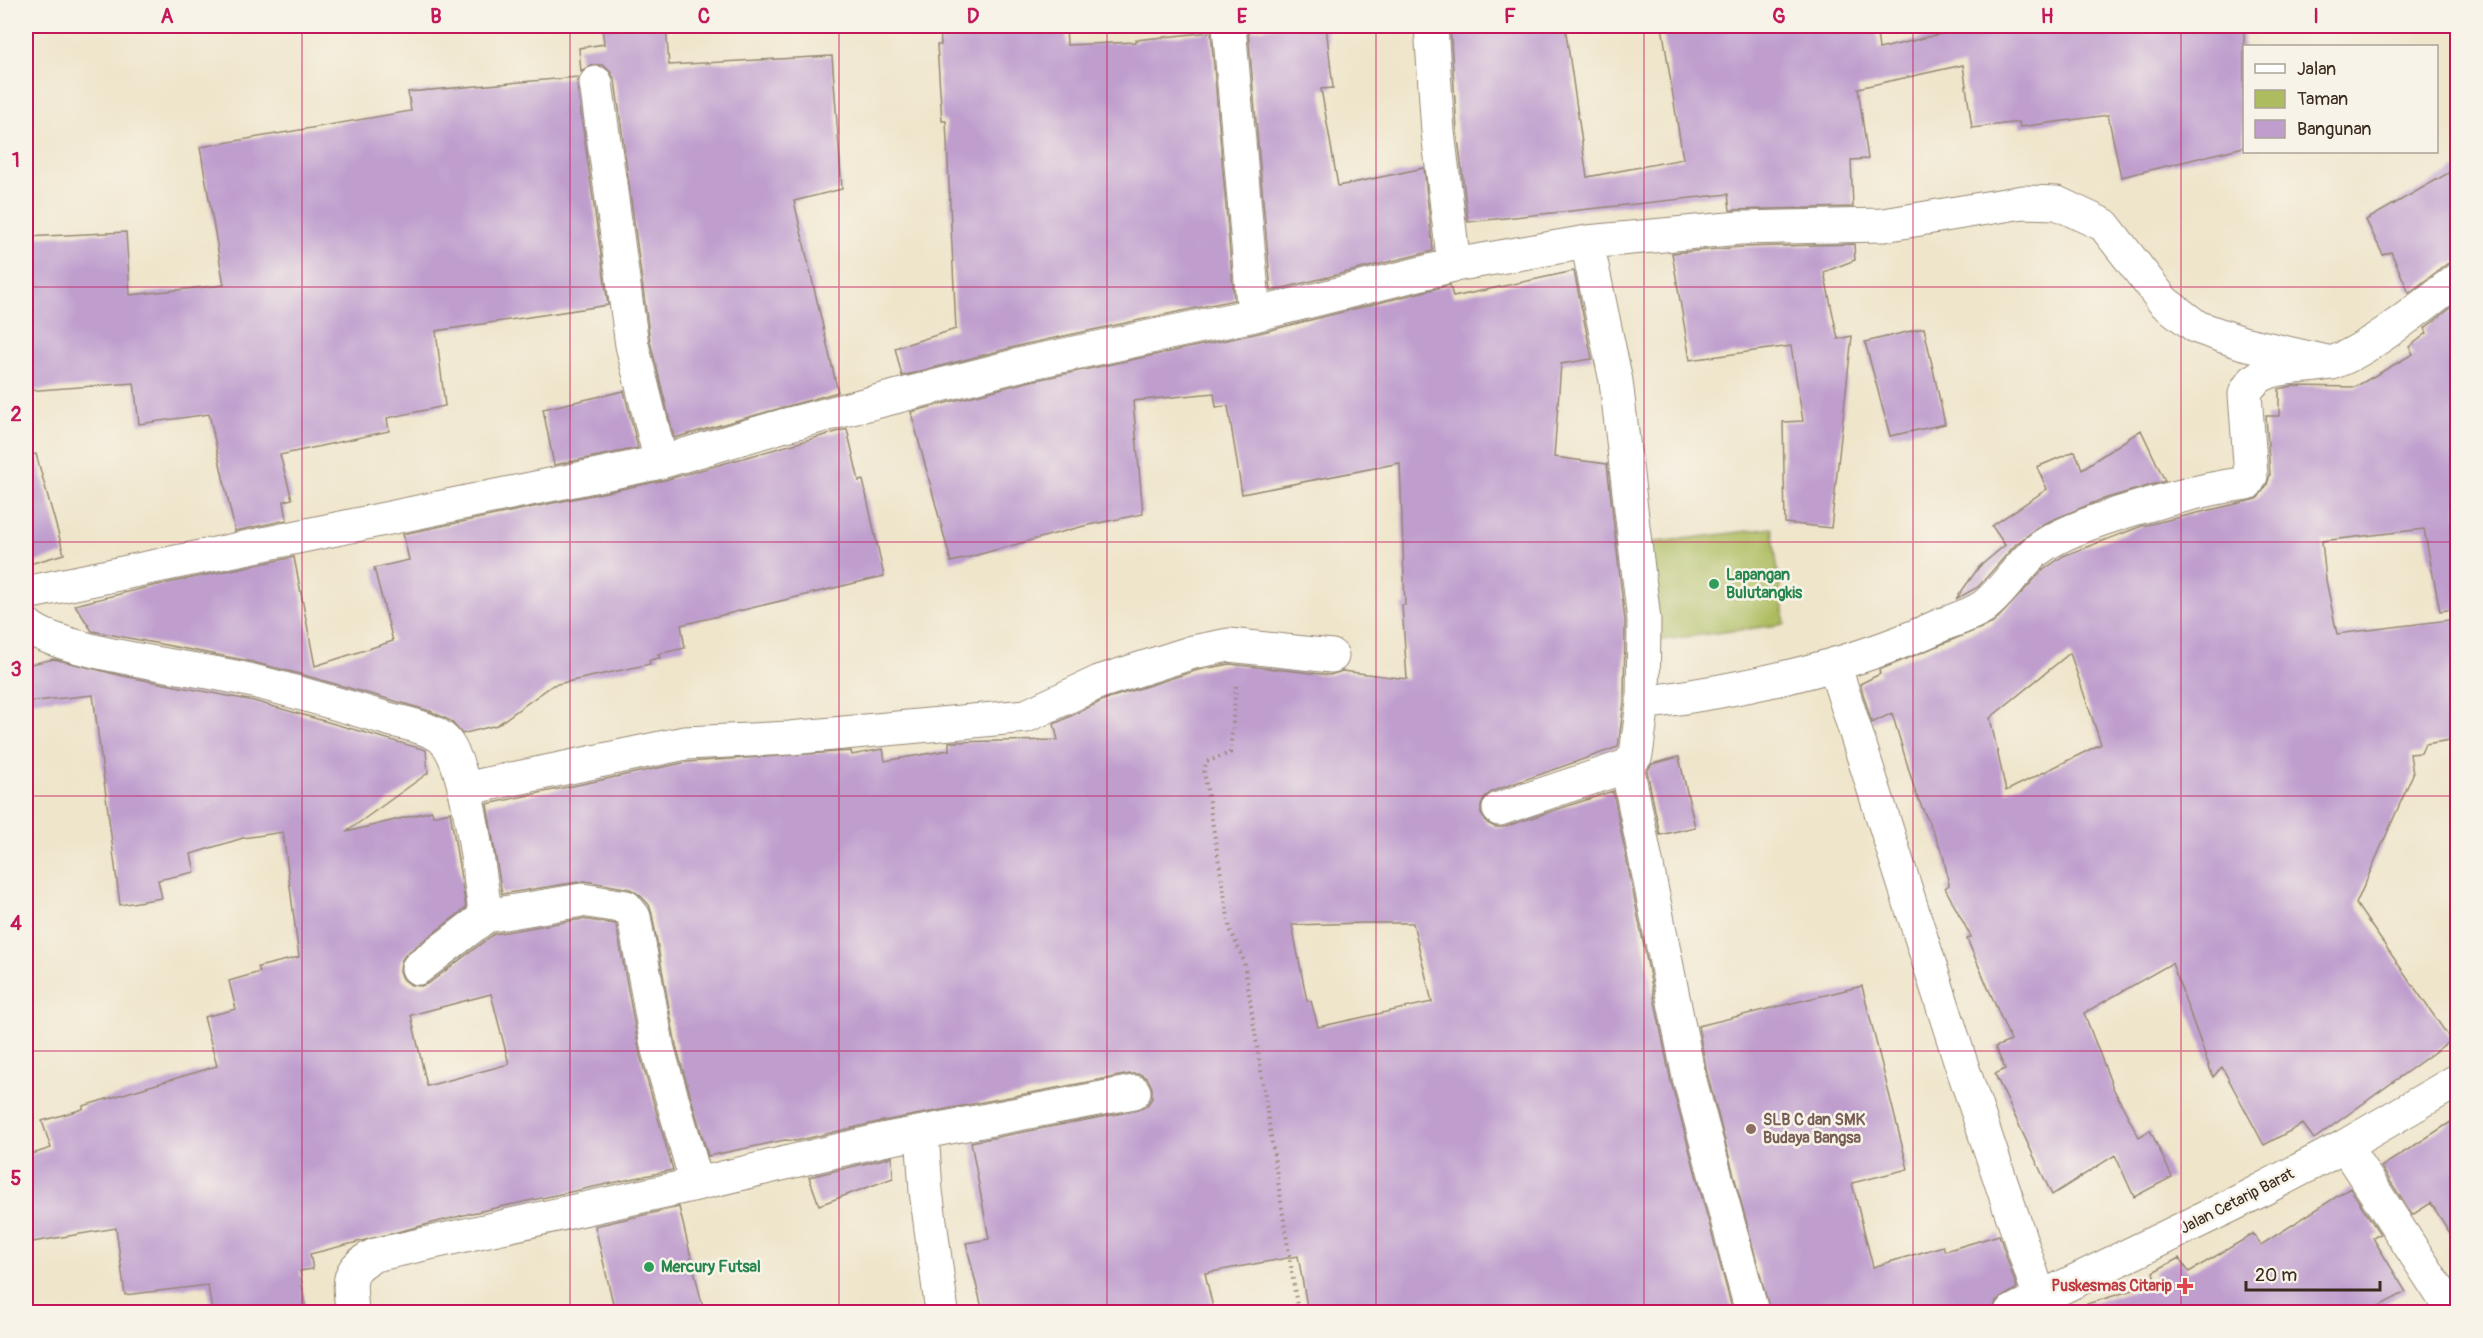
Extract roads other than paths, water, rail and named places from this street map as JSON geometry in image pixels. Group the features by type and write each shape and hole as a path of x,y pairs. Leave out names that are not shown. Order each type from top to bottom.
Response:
{"street":[{"path":"1229,26 1254,315"},
{"path":"1431,26 1438,132 1454,265"},
{"path":"596,83 632,345 662,462"},
{"path":"26,593 662,462 782,426 1027,363 1254,315 1454,265 1587,242 1740,228 1884,225 2023,202 2057,203 2104,225 2164,302 2197,327 2243,343 2332,363"},
{"path":"1499,809 1627,766 1636,756 1643,703 1644,620 1616,381 1587,242"},
{"path":"1643,703 1699,696 1834,664 1900,644 1983,606 2037,550 2080,527 2216,487 2247,483 2252,476 2245,394 2250,382 2266,372 2332,363 2369,343 2457,279"},
{"path":"26,624 31,629 55,638 104,653 240,678 426,731 443,738 464,789 486,916"},
{"path":"464,789 685,743 790,738 1026,716 1099,682 1193,652 1229,645 1332,656"},
{"path":"1834,664 1959,1057 2040,1298"},
{"path":"1627,766 1689,1077 1752,1312"},
{"path":"418,968 486,916 582,900 626,907 634,917 658,1050 697,1184"},
{"name":"Jalan Cetarip Barat","path":"2011,1312 2236,1203 2345,1146 2457,1080"},
{"path":"352,1312 350,1277 358,1263 375,1255 697,1184 882,1140 1060,1104 1134,1092"},
{"path":"922,1133 926,1191 942,1312"},
{"path":"2345,1146 2453,1312"}],"place":[{"name":"Lapangan Bulutangkis","path":"1714,584"},
{"name":"SLB C dan SMK Budaya Bangsa","path":"1751,1129"},
{"name":"Mercury Futsal","path":"649,1267"},
{"name":"Puskesmas Citarip","path":"2185,1286"}]}
